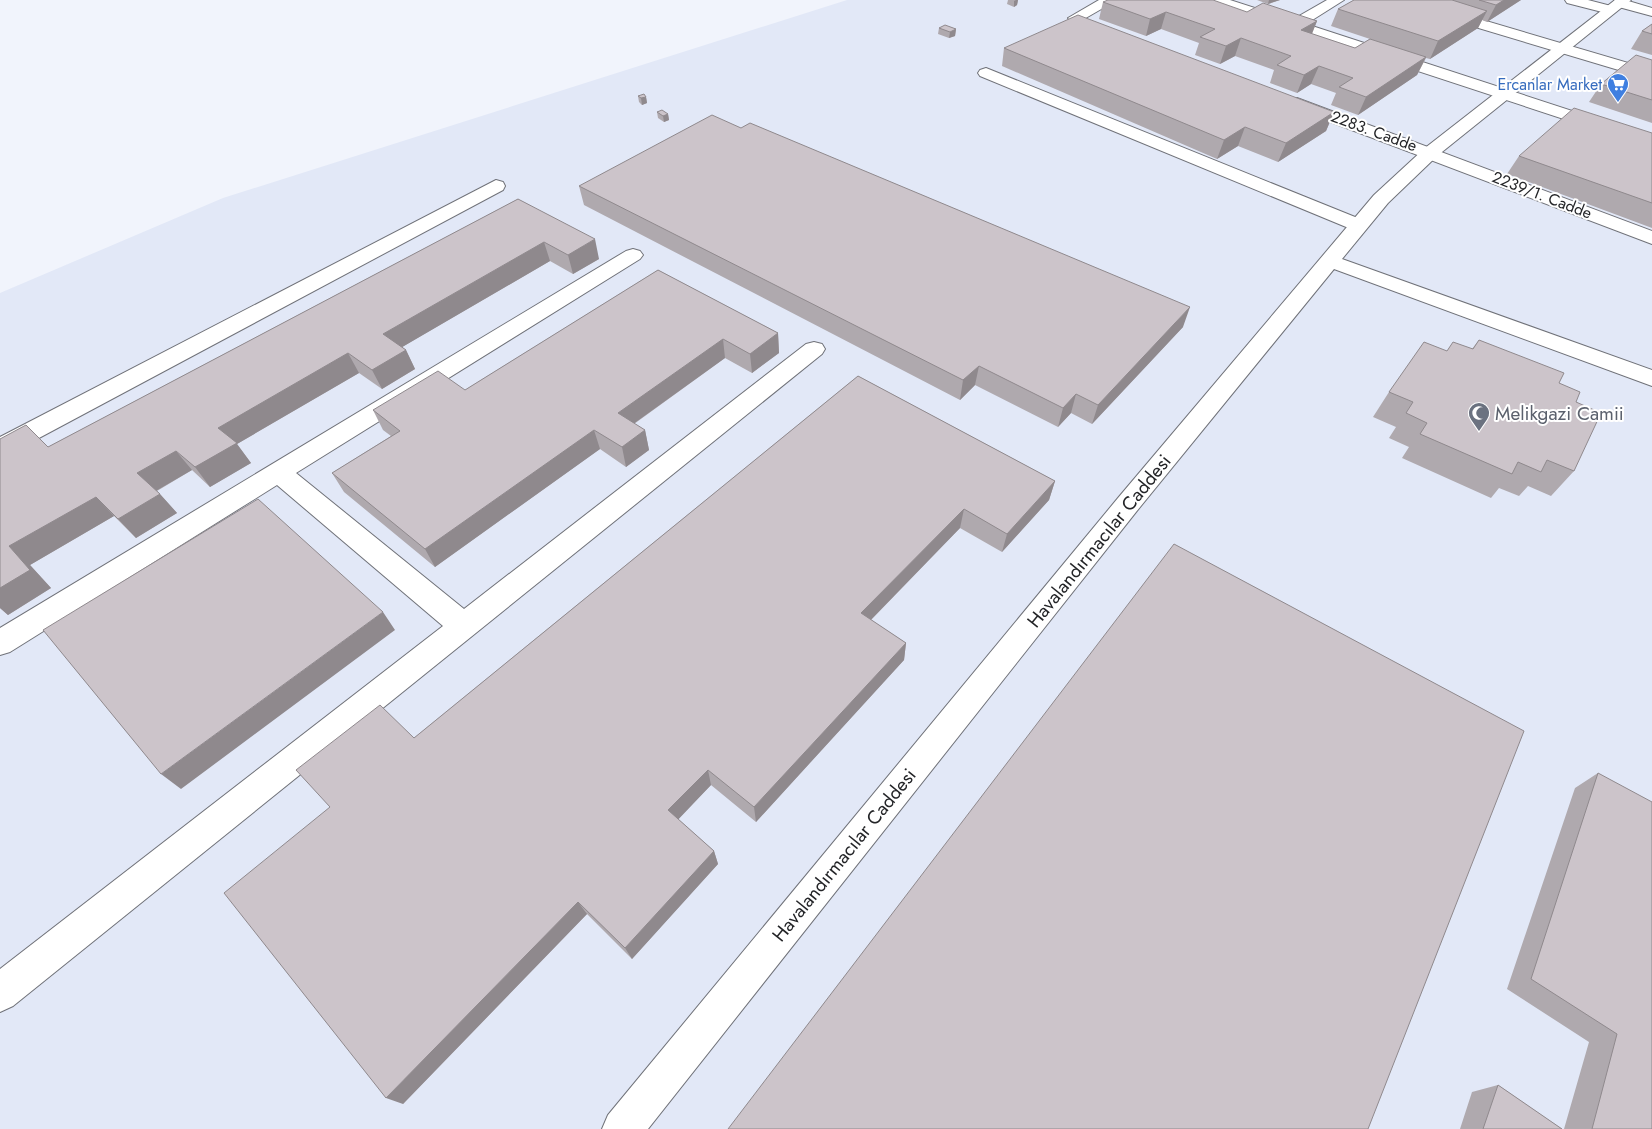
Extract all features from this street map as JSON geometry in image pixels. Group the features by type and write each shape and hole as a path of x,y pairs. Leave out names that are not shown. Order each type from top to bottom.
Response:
{"street":[{"path":"1110,0 1076,16 1075,20 1118,37"},
{"path":"1216,0 1506,93 1652,143"},
{"path":"1294,25 1336,0"},
{"path":"1400,0 1652,75"},
{"path":"1572,0 1618,4 1652,12"},
{"name":"Havalandırmacılar Caddesi","path":"622,1129 1127,505 1381,199 1431,152 1618,4"},
{"path":"986,73 1358,225"},
{"name":"2283. Cadde","path":"1284,98 1431,152"},
{"name":"2239/1. Cadde","path":"1431,152 1652,238"},
{"path":"0,448 496,186"},
{"path":"0,644 633,255"},
{"path":"1330,261 1652,378"},
{"path":"0,993 814,349"},
{"path":"279,474 464,626"}],"shaded area":[{"path":"847,0 1652,0 1652,1129 0,1129 0,293 223,198"}],"building":[{"path":"1108,0 1213,0 1247,12 1263,3 1317,21 1301,30 1355,48 1370,39 1426,57 1366,97 1339,87 1353,78 1319,66 1304,75 1277,65 1291,56 1241,38 1226,46 1200,37 1215,29 1166,12 1150,19 1103,2"},
{"path":"1354,0 1452,0 1487,11 1438,41 1338,9"},
{"path":"1479,0 1504,0 1496,5"},
{"path":"1078,15 1334,112 1286,143 1245,127 1224,140 1004,48"},
{"path":"1652,24 1652,34 1642,31"},
{"path":"945,25 956,29 950,32 939,28"},
{"path":"1636,55 1652,60 1652,100 1601,84"},
{"path":"644,94 646,97 641,98 638,96"},
{"path":"1574,108 1652,133 1652,203 1519,156"},
{"path":"662,110 668,114 663,116 657,112"},
{"path":"712,115 741,128 750,123 1190,307 1098,405 1076,394 1063,408 979,366 963,380 579,186"},
{"path":"518,199 595,239 568,255 544,242 383,334 406,350 372,370 348,353 218,428 237,443 195,467 176,451 137,473 160,494 118,519 96,497 9,546 30,570 0,588 0,439 26,425 48,447"},
{"path":"658,270 778,333 750,354 723,339 618,413 645,430 622,447 594,430 425,549 332,473 400,431 373,410 438,371 465,390"},
{"name":"Melikgazi Camii","path":"1479,340 1564,373 1559,383 1580,392 1576,402 1601,413 1574,471 1547,460 1541,472 1518,462 1512,474 1420,434 1427,423 1406,413 1413,402 1389,392 1424,342 1447,351 1453,342 1473,349"},
{"path":"858,376 1055,481 1007,534 964,509 861,613 906,643 754,807 708,770 668,810 714,851 625,948 578,902 386,1098 224,893 330,807 296,770 380,705 414,738"},
{"path":"258,499 383,612 161,774 43,630"},
{"path":"1174,544 1524,731 1368,1129 728,1129"},
{"path":"1598,773 1652,802 1652,1129 1592,1129 1617,1034 1531,979"},
{"path":"1498,1085 1562,1129 1483,1129"}],"place":[{"name":"Ercanlar Market","path":"1618,103"},
{"name":"Melikgazi Camii","path":"1479,432"}]}
